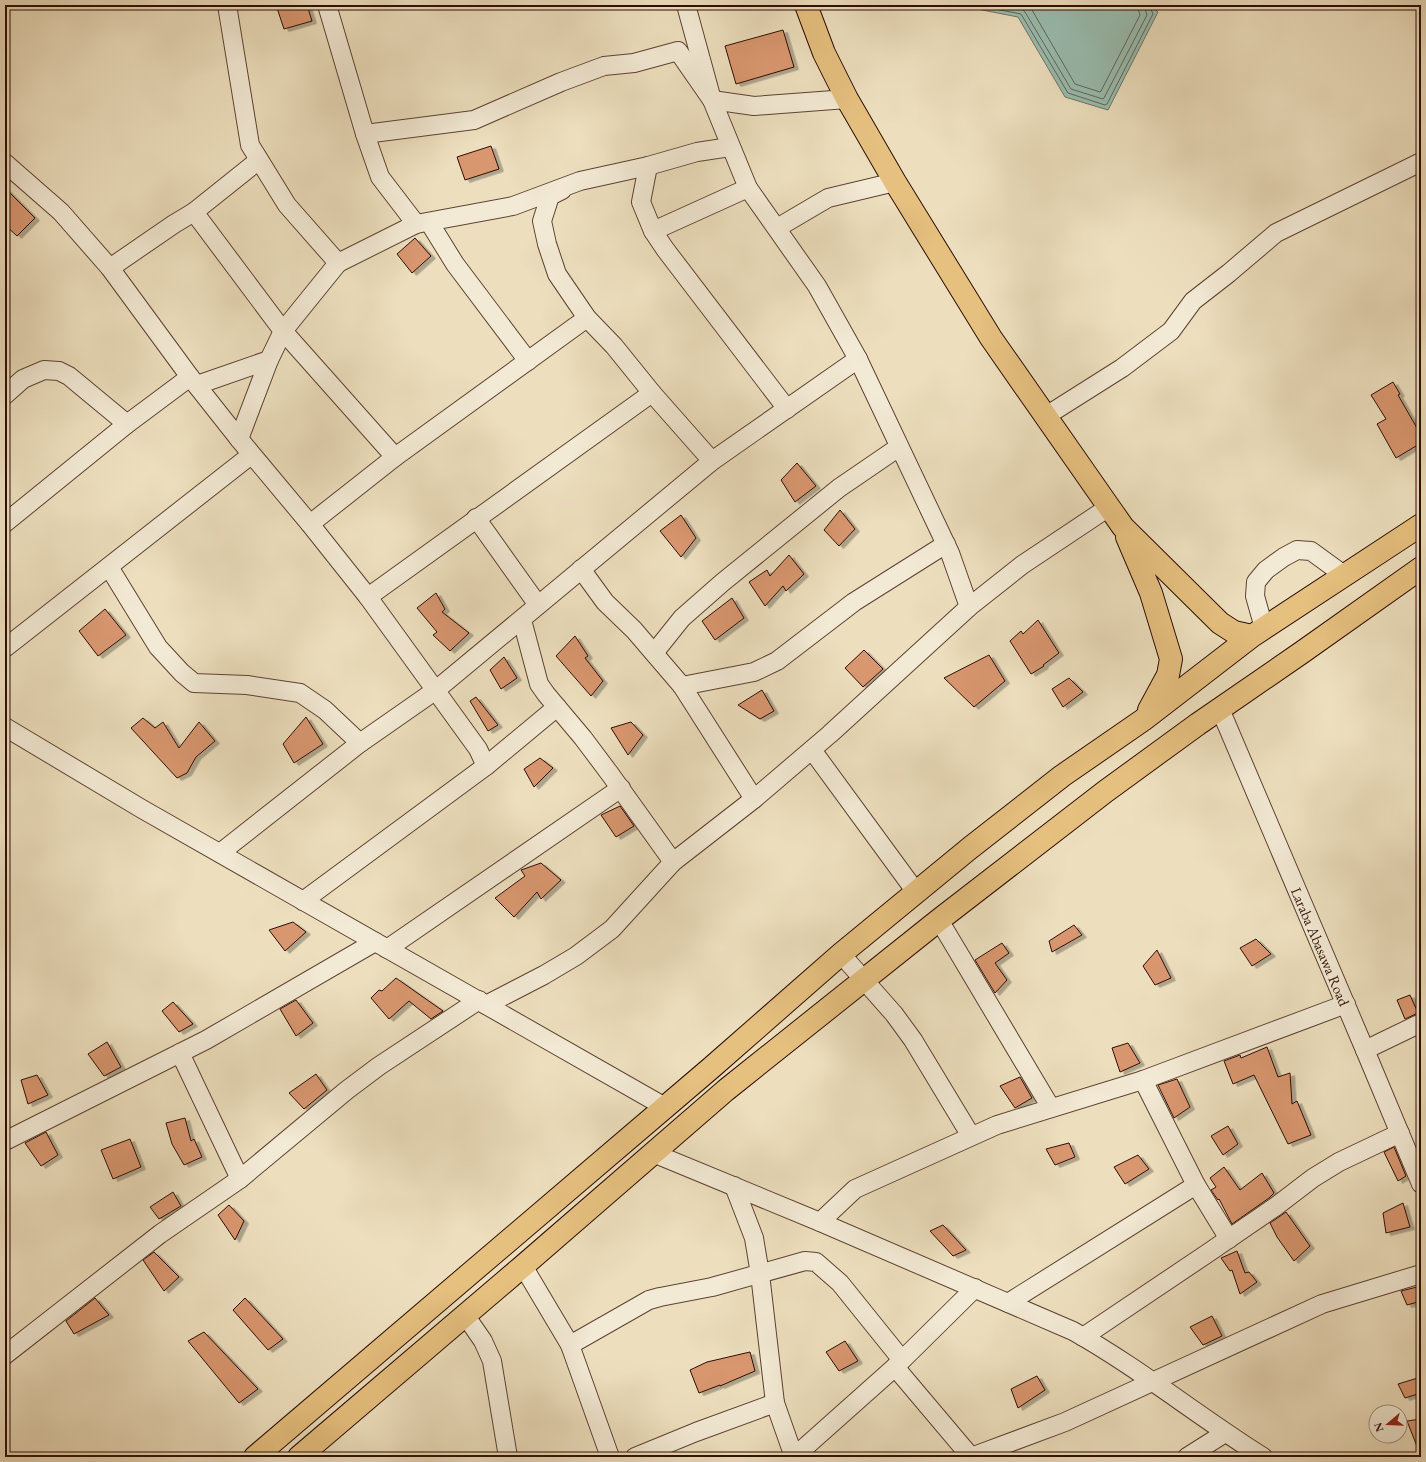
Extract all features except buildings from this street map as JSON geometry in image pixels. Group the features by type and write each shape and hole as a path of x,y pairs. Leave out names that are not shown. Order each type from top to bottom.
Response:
{"main road":[{"path":"806,5 824,53 847,99 895,182 991,338 1123,527 1220,623 1234,632 1258,632"},
{"path":"254,1457 666,1107 841,954 916,892 1062,776 1143,720 1258,632 1421,525"},
{"path":"1123,527 1151,593 1171,659 1168,675 1162,690 1143,720"},
{"path":"298,1457 523,1266 726,1090 939,920 1106,791 1421,568"}],"street":[{"path":"227,5 250,145 287,205 338,263"},
{"path":"327,5 365,134 380,177 423,223 528,361"},
{"path":"686,5 712,100 748,188 817,286 858,359 946,544 969,607"},
{"path":"365,134 474,120 562,82 604,66 634,63 678,51 712,100 754,106 847,99"},
{"path":"239,439 283,331 338,263 423,223 513,206 580,181 648,166 697,152 730,147"},
{"path":"110,268 194,212 259,160"},
{"path":"1046,416 1122,368 1171,331 1193,301 1276,233 1421,162"},
{"path":"5,163 61,212 110,268 251,455 310,524 368,597 478,749 486,766"},
{"path":"648,166 641,202 653,231 787,409"},
{"path":"580,181 550,196 542,221 547,244 557,274 587,318 614,346 652,393 712,461"},
{"path":"777,228 828,198 895,182"},
{"path":"653,231 748,188"},
{"path":"194,212 283,331 395,457"},
{"path":"310,524 395,457 587,318"},
{"path":"220,853 360,743 436,690 712,461 858,359"},
{"path":"7,518 128,424 194,381 270,360"},
{"path":"5,395 23,379 44,370 59,371 69,376 128,424"},
{"path":"368,597 652,393"},
{"path":"654,653 682,618 723,582 839,488 899,447"},
{"path":"5,648 251,455"},
{"path":"5,1355 160,1234 240,1179 347,1090 379,1066 482,1003 576,956 612,929 673,862 754,799 812,750 969,607 1022,565 1109,507"},
{"path":"476,518 538,604"},
{"path":"682,686 754,672 777,661 854,602 946,544"},
{"path":"1258,632 1255,596 1256,582 1266,570 1284,557 1297,550 1311,551 1344,575"},
{"path":"109,567 158,647 182,673 194,683 247,685 300,693 325,710 360,743"},
{"path":"581,569 605,602 634,630 682,686 754,799"},
{"path":"522,620 539,684 621,788 673,862"},
{"path":"302,901 486,766 557,707"},
{"name":"Laraba Abasawa Road","path":"1220,709 1421,1184"},
{"path":"5,728 302,901 666,1107"},
{"path":"812,750 916,892"},
{"path":"5,1141 206,1040 381,946 621,788"},
{"path":"939,920 1052,1108"},
{"path":"841,954 894,1014 913,1040 971,1136"},
{"path":"820,1222 855,1189 997,1125 1143,1080 1346,1004"},
{"path":"1365,1050 1421,1023"},
{"path":"180,1053 240,1179"},
{"path":"1143,1080 1196,1185 1229,1239"},
{"path":"1083,1337 1229,1239 1313,1178 1339,1162 1400,1133"},
{"path":"653,1153 975,1288 1083,1337 1153,1382 1225,1433 1263,1457"},
{"path":"1008,1303 1196,1185"},
{"path":"734,1186 754,1238 760,1274 775,1403 794,1457 899,1363 975,1288"},
{"path":"570,1345 649,1300 712,1287 805,1261 816,1262 840,1283 971,1457 1065,1422 1322,1304 1421,1274"},
{"path":"523,1266 570,1345 610,1457"},
{"path":"465,1315 483,1341 492,1361 508,1457"},
{"path":"635,1457 696,1432 775,1403"},
{"path":"1187,1457 1225,1433"}],"water":[{"path":"957,5 1151,5 1158,12 1108,110 1065,97 1018,17"}]}
